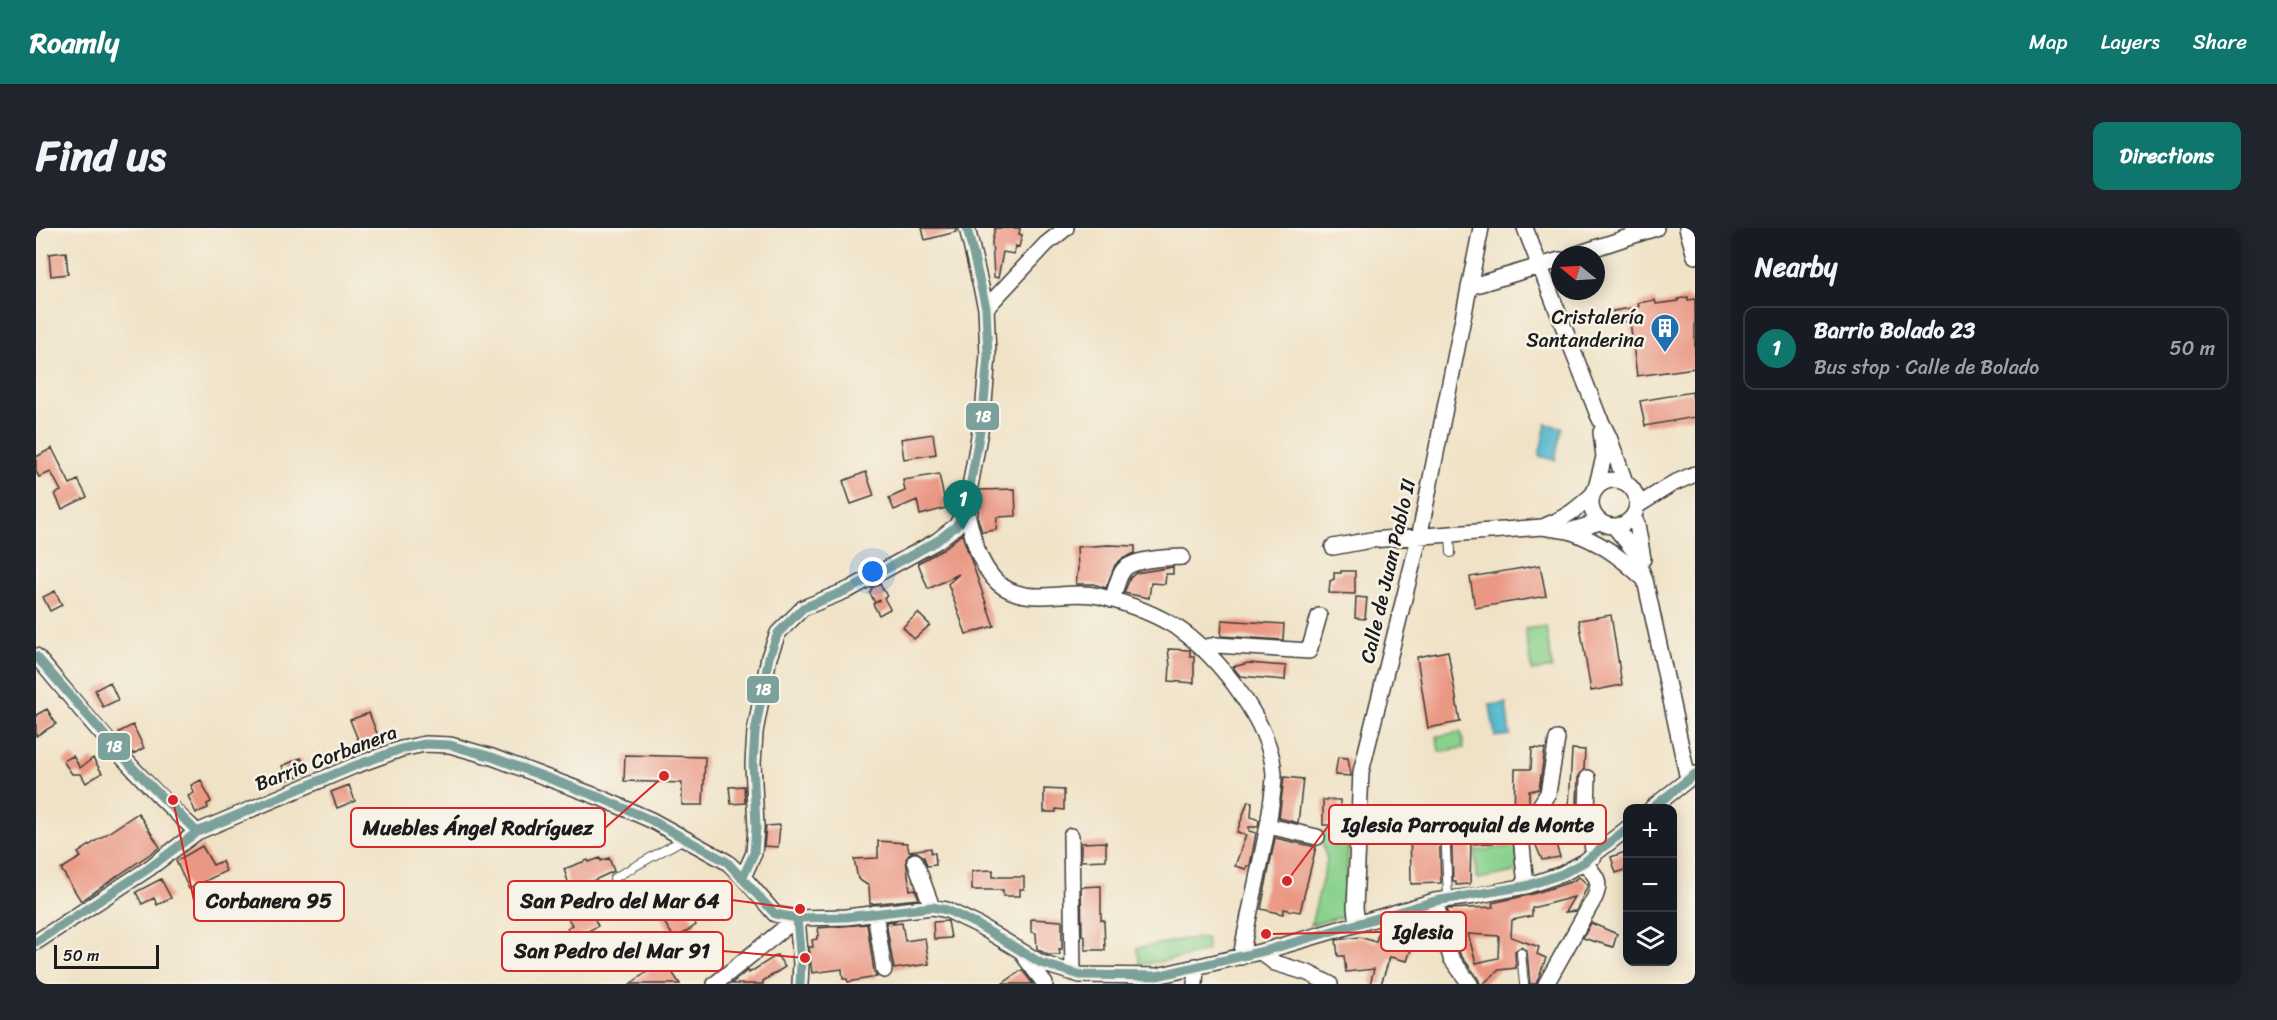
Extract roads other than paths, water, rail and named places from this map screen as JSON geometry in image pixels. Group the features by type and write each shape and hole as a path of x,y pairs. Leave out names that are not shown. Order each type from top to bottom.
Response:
{"street":[{"path":"744,877 754,853 755,844 753,763 755,732 769,657 778,633 803,608 850,589 937,541 956,526 966,509 986,383 986,308 967,228"},
{"path":"986,308 1046,244 1066,228"},
{"name":"Calle de Juan Pablo II","path":"1357,924 1355,908 1361,772 1419,538 1481,228"},
{"path":"1525,228 1598,414 1628,484 1635,493 1635,511 1645,580 1692,776 1657,804"},
{"path":"1601,246 1656,228"},
{"path":"1687,228 1695,256"},
{"path":"1470,287 1551,263"},
{"path":"1598,414 1604,457 1594,491 1592,510 1635,552 1645,580"},
{"path":"1542,527 1561,520 1577,510 1594,491 1609,480 1649,489 1672,484 1695,474"},
{"path":"1569,531 1628,522 1635,511 1672,484"},
{"path":"966,509 975,543 990,573 999,583 1023,595 1039,597 1083,593 1112,600 1167,622 1202,648 1245,701 1259,724 1270,751 1274,773 1268,826 1241,957"},
{"path":"1334,547 1371,540 1542,527 1569,531 1594,540 1609,549 1645,580"},
{"path":"1112,600 1122,572 1134,563 1182,557"},
{"path":"1202,648 1216,645 1309,651 1319,616"},
{"path":"36,656 88,719 197,832"},
{"path":"1526,886 1521,836 1548,793 1557,739"},
{"name":"Barrio Corbanera","path":"36,942 148,869 197,832 354,766 401,749 431,744 450,745 473,751 601,798 651,820 727,862 744,877 775,914 797,918"},
{"path":"1546,984 1599,887 1589,859 1588,778"},
{"path":"1268,826 1317,837"},
{"path":"715,984 797,918 932,907 947,910 978,925 1041,963 1094,980 1157,976 1261,952 1441,900 1526,886 1562,874 1589,859 1623,832"},
{"path":"1071,836 1073,973"},
{"path":"915,861 932,907"},
{"path":"1441,900 1451,958 1470,984"},
{"path":"875,913 884,970"},
{"path":"797,918 801,963 800,984"},
{"path":"1261,952 1275,963 1308,973 1330,984"},
{"path":"1023,953 1045,984"},
{"path":"1195,984 1196,966"}],"lane":[{"path":"1450,535 1451,554"},
{"path":"1441,900 1444,824"},
{"path":"614,878 686,838"},
{"path":"1521,953 1524,984"}],"water":[{"path":"1546,424 1562,427 1555,460 1539,456"},
{"path":"1506,703 1510,735 1495,737 1490,705"}],"place":[{"name":"Cristalería Santanderina","path":"1665,354"},
{"name":"Barrio Bolado 23","path":"963,530"},
{"name":"Muebles Ángel Rodríguez","path":"664,776"},
{"name":"Corbanera 95","path":"173,800"},
{"name":"Iglesia Parroquial de Monte","path":"1287,881"},
{"name":"San Pedro del Mar 64","path":"800,909"},
{"name":"Iglesia","path":"1266,934"},
{"name":"San Pedro del Mar 91","path":"805,958"}]}
